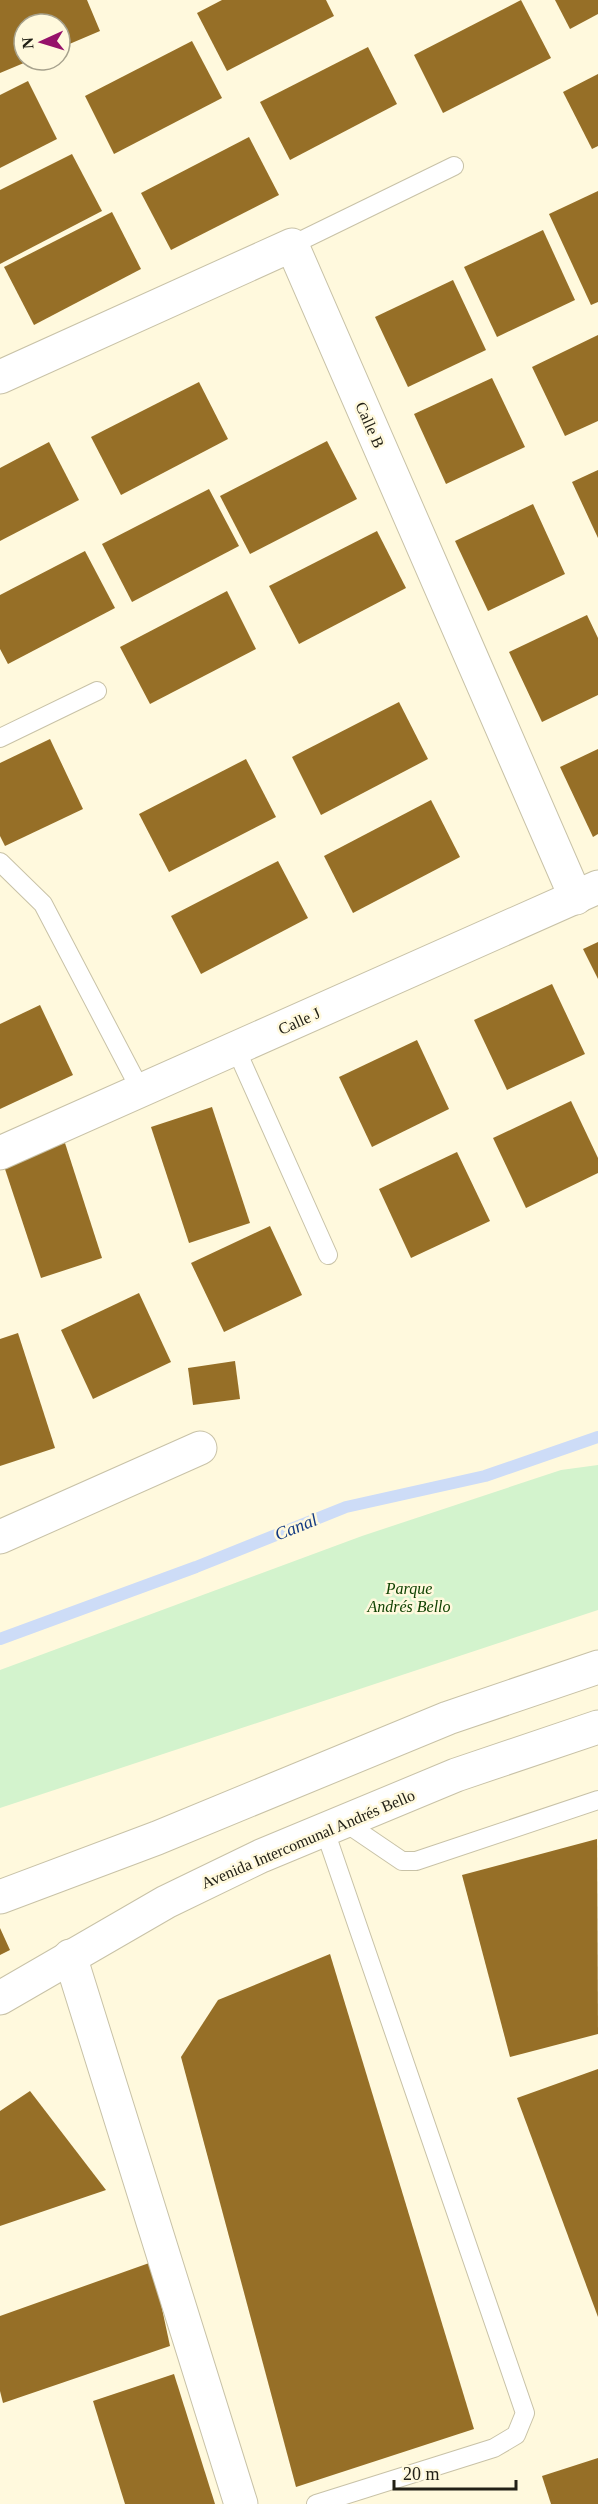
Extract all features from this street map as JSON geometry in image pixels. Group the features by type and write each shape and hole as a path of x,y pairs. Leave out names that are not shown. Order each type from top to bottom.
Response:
{"street":[{"path":"0,377 292,245"},
{"name":"Calle B","path":"292,245 587,892"},
{"name":"Calle J","path":"0,1153 587,892"},
{"path":"0,1537 200,1448"},
{"path":"0,1897 157,1838 448,1718 598,1667"},
{"name":"Avenida Intercomunal Andrés Bello","path":"0,1998 166,1902 261,1856 456,1775 598,1727"},
{"path":"70,1956 241,2504"}],"lane":[{"path":"292,245 454,166"},
{"path":"0,738 97,691"},
{"path":"0,862 43,904 141,1091"},
{"path":"236,1049 328,1255"},
{"path":"335,1827 402,1861 416,1861 598,1800"},
{"path":"316,2504 494,2448 516,2434 525,2413 335,1827"}],"green space":[{"name":"Parque Andrés Bello","path":"598,1465 598,1610 0,1808 0,1670 362,1536 561,1470"}],"building":[{"path":"0,0 87,0 100,31 72,43 72,12 12,12 12,68 0,73"},
{"path":"222,0 326,0 334,16 227,71 197,13"},
{"path":"521,0 551,58 443,113 414,55"},
{"path":"555,0 598,0 598,14 570,29"},
{"path":"192,41 222,98 114,154 85,96"},
{"path":"368,47 397,104 290,160 260,102"},
{"path":"598,74 598,146 592,149 563,92"},
{"path":"28,81 57,139 0,168 0,95"},
{"path":"249,137 279,195 171,250 141,193"},
{"path":"72,154 102,211 0,264 0,190"},
{"path":"598,191 598,302 591,305 549,214"},
{"path":"112,212 141,269 34,325 4,267"},
{"path":"543,230 575,300 497,337 464,267"},
{"path":"453,280 486,350 408,387 375,317"},
{"path":"598,335 598,421 565,436 532,367"},
{"path":"492,378 525,447 446,484 414,414"},
{"path":"199,382 228,439 121,495 91,437"},
{"path":"327,441 357,499 250,554 220,496"},
{"path":"49,442 79,500 0,541 0,468"},
{"path":"598,470 598,538 572,482"},
{"path":"209,489 239,546 132,602 102,544"},
{"path":"533,504 565,574 488,611 455,541"},
{"path":"377,531 406,588 299,644 269,586"},
{"path":"85,551 115,608 8,664 0,649 0,595"},
{"path":"227,591 256,649 150,704 120,647"},
{"path":"587,615 598,638 598,695 542,722 509,652"},
{"path":"399,702 428,759 321,815 292,757"},
{"path":"50,739 83,809 5,846 0,836 0,763"},
{"path":"598,749 598,834 593,837 560,767"},
{"path":"246,759 276,817 169,872 139,814"},
{"path":"431,800 460,857 353,913 324,856"},
{"path":"278,861 308,918 201,974 171,916"},
{"path":"598,942 598,979 583,949"},
{"path":"552,984 585,1054 507,1090 474,1020"},
{"path":"40,1005 73,1075 0,1109 0,1024"},
{"path":"417,1040 449,1109 372,1147 339,1077"},
{"path":"571,1101 598,1158 598,1173 526,1208 493,1138"},
{"path":"212,1107 250,1223 189,1243 151,1127"},
{"path":"65,1143 102,1258 41,1278 3,1163"},
{"path":"457,1152 490,1221 411,1258 379,1189"},
{"path":"270,1226 302,1295 224,1332 191,1263"},
{"path":"139,1293 171,1362 93,1399 61,1330"},
{"path":"18,1333 55,1448 0,1466 0,1339"},
{"path":"235,1361 240,1399 193,1405 188,1368"},
{"path":"597,1839 598,2034 510,2057 462,1875"},
{"path":"0,1928 10,1950 0,1955"},
{"path":"330,1954 474,2429 296,2487 181,2057 218,2000"},
{"path":"598,2069 598,2317 517,2098"},
{"path":"30,2091 106,2190 0,2226 0,2111"},
{"path":"152,2262 170,2346 3,2403 0,2391 0,2316"},
{"path":"174,2374 215,2504 125,2504 93,2401"},
{"path":"598,2458 598,2504 551,2504 542,2476"}],"waterway":[{"name":"Canal","path":"0,1639 196,1567 346,1507 485,1476 598,1437"}]}
